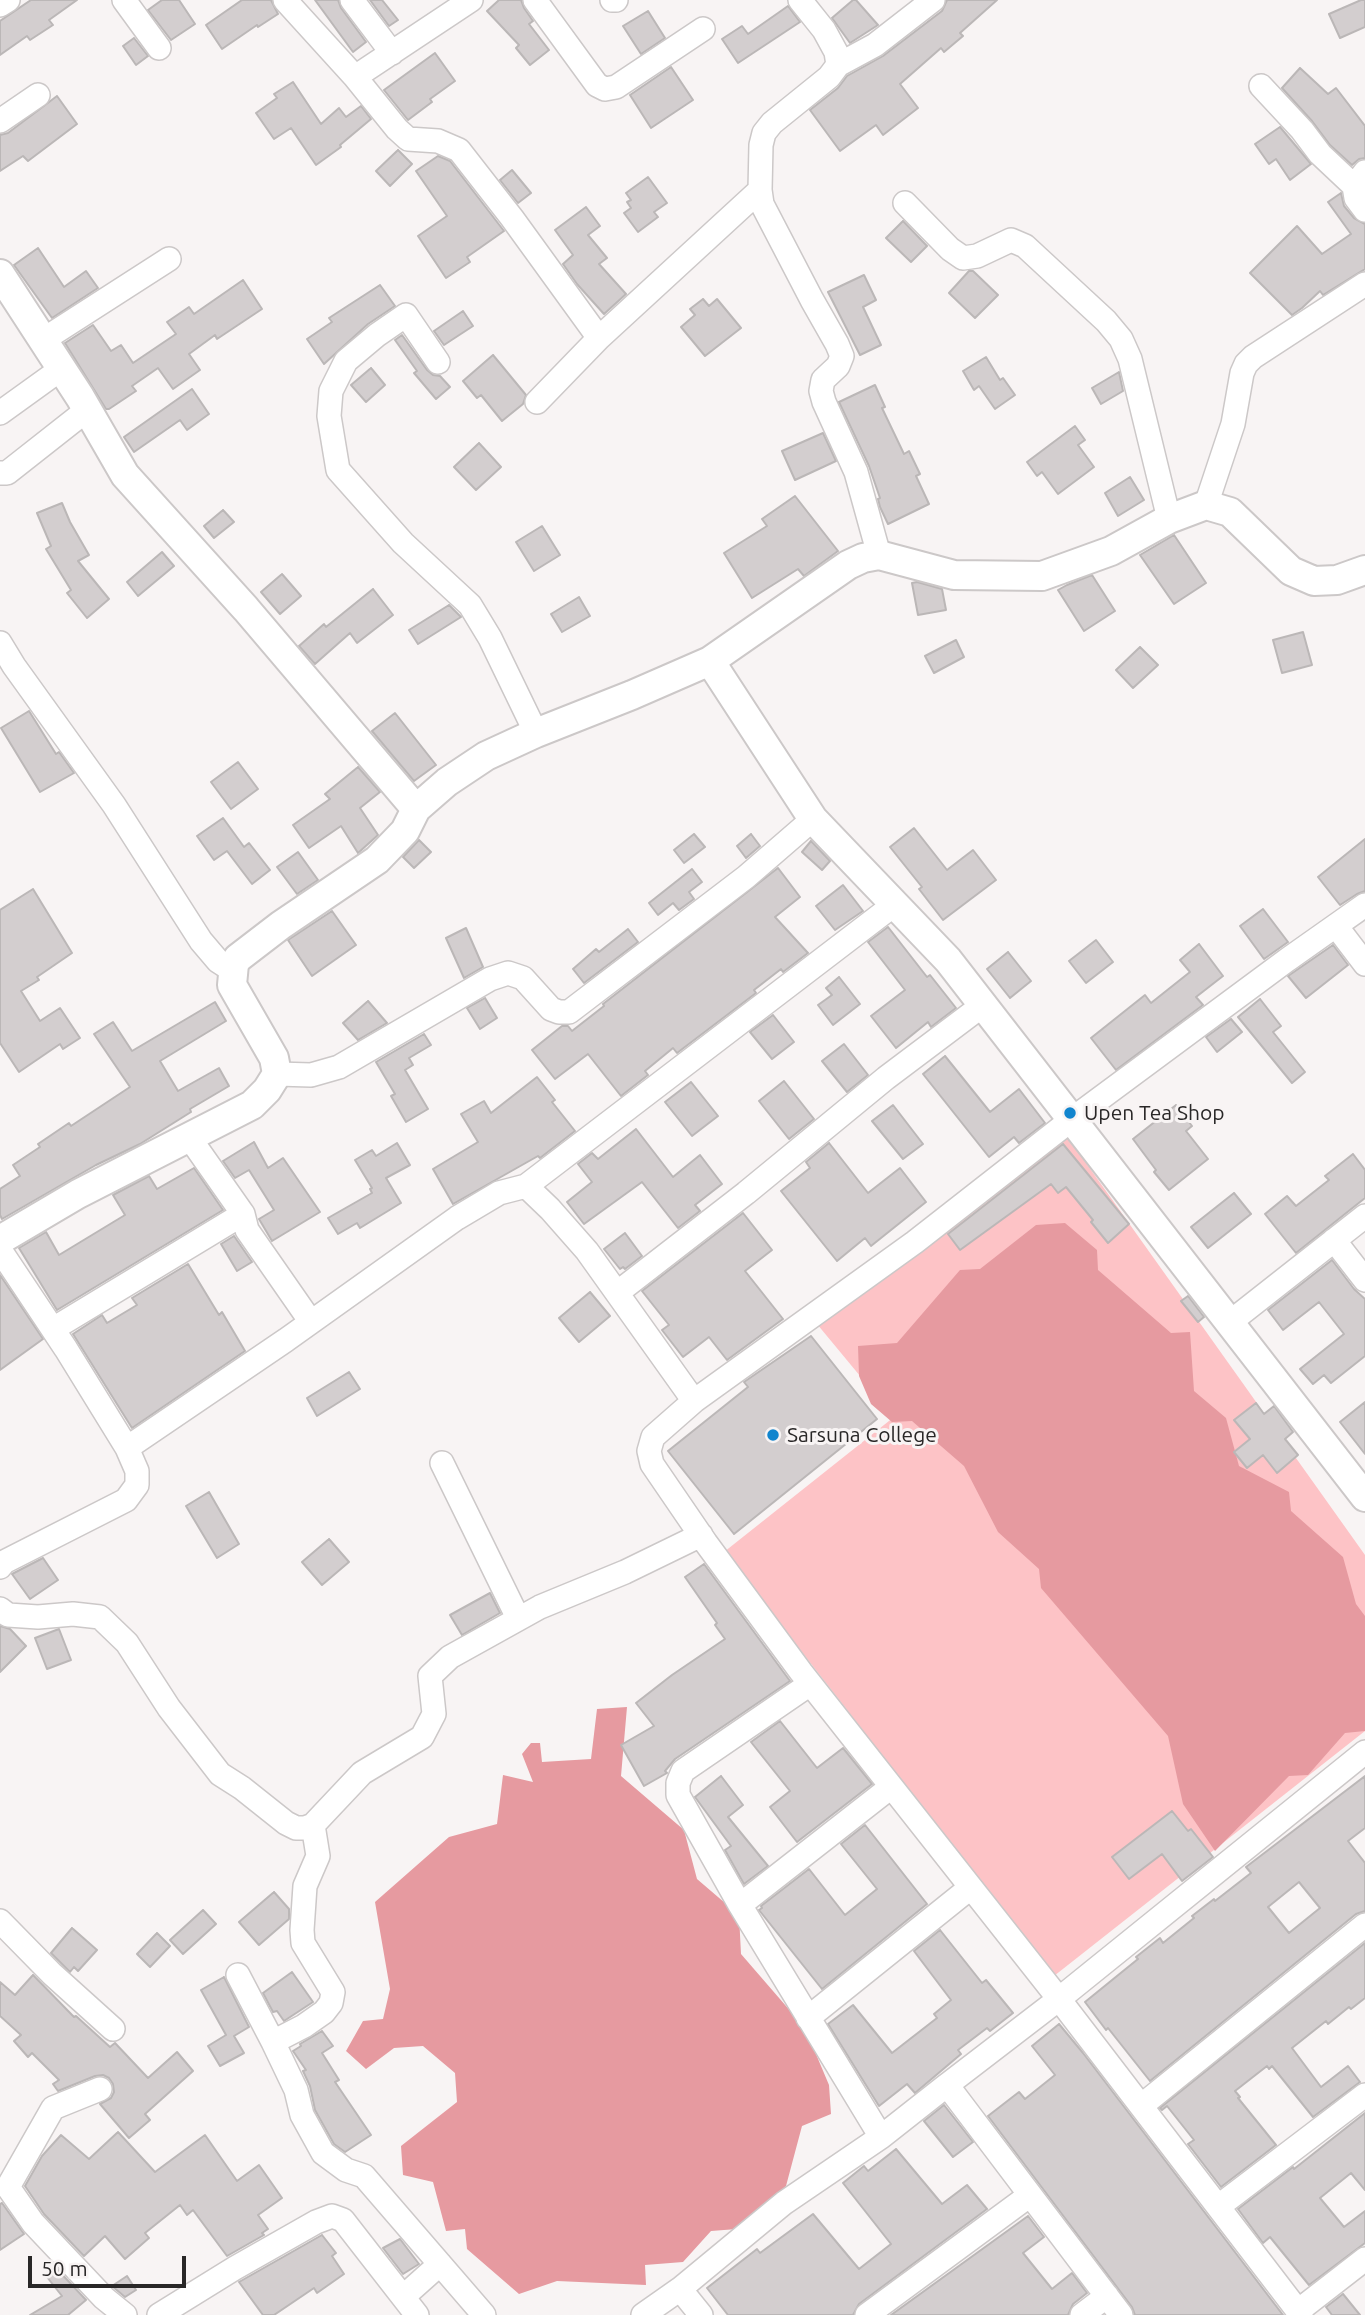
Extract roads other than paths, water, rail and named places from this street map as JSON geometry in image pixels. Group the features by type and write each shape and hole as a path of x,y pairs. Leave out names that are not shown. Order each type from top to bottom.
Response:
{"street":[{"path":"0,5 8,0"},
{"path":"124,0 159,48"},
{"path":"285,0 355,77 397,130 408,139 438,141 459,150 600,338"},
{"path":"352,0 392,52"},
{"path":"355,77 471,0"},
{"path":"535,0 597,85 605,89 616,87 703,29"},
{"path":"800,0 824,30 836,52 838,65"},
{"path":"879,555 856,472 821,391 823,380 838,366 842,356 762,204 761,145 764,133 772,123 829,77 838,65 874,45 933,0"},
{"path":"1261,86 1302,130 1320,154 1360,179 1356,198 1365,210"},
{"path":"0,121 38,95"},
{"path":"537,402 600,338 760,191"},
{"path":"905,203 950,249 963,258 977,256 1011,240 1025,246 1106,321 1121,339 1130,359 1169,519"},
{"path":"43,340 169,259"},
{"path":"0,274 125,475 246,609 416,809"},
{"path":"1206,505 1223,458 1246,364 1253,356 1365,284"},
{"path":"438,362 406,315 346,361 331,391 329,416 338,470 403,543 470,605 490,638 536,733"},
{"path":"0,413 61,369"},
{"path":"0,473 7,473 87,410"},
{"path":"0,1240 78,1194 252,1105 267,1090 277,1074 274,1058 232,985 232,970 238,958 281,925 377,860 405,831 416,809 447,782 486,756 710,661 848,565 879,555 954,575 1042,576 1111,551 1169,519 1206,505 1230,512 1291,571 1314,581 1337,580 1365,570"},
{"path":"0,643 114,805 201,941 218,961 232,970"},
{"path":"710,661 813,819 948,960 1365,1497"},
{"path":"277,1074 311,1075 339,1067 490,979 508,973 523,978 551,1009 569,1012 746,877 813,819"},
{"path":"127,1448 457,1218 499,1193 526,1186 895,904"},
{"path":"1365,905 1071,1120 915,1242 694,1401 653,1437 649,1451 652,1464 701,1535 810,1684 1059,1999 1300,2313 1365,2259"},
{"path":"1336,926 1365,964"},
{"path":"617,1293 983,1005"},
{"path":"188,1137 243,1214 247,1230 311,1322"},
{"path":"526,1186 587,1251 694,1401"},
{"path":"53,1329 243,1214"},
{"path":"1229,1323 1365,1216"},
{"path":"1334,1240 1365,1280"},
{"path":"0,1250 127,1448 137,1471 138,1485 126,1500 1,1560"},
{"path":"442,1463 518,1618"},
{"path":"0,1609 8,1615 38,1617 73,1614 100,1617 127,1643 169,1707 220,1774 296,1828 313,1825 362,1773 422,1737 434,1714 430,1676 450,1657 518,1618 577,1590 625,1572 701,1535"},
{"path":"810,1684 684,1771 678,1783 678,1794 740,1905 881,2137"},
{"path":"643,2315 680,2289 785,2203 881,2137 1059,1999 1365,1752"},
{"path":"740,1905 891,1787"},
{"path":"274,2042 324,2012 331,2003 333,1992 303,1943 305,1886 318,1856 313,1825"},
{"path":"808,2018 970,1888"},
{"path":"0,1921 52,1974 113,2029"},
{"path":"1140,2106 1365,1925"},
{"path":"238,1975 296,2090 302,2115 324,2153 346,2170 364,2176 484,2315"},
{"path":"947,2085 1121,2315"},
{"path":"100,2089 53,2108 4,2190 104,2298 125,2315"},
{"path":"1219,2206 1365,2095"},
{"path":"867,2315 1030,2195"},
{"path":"159,2315 235,2268 316,2222 332,2216 343,2220 410,2306 440,2264"},
{"path":"680,2289 701,2315"},
{"path":"1082,2315 1107,2296"}],"place":[{"name":"Upen Tea Shop","path":"1070,1113"},
{"name":"Sarsuna College","path":"773,1435"}]}
